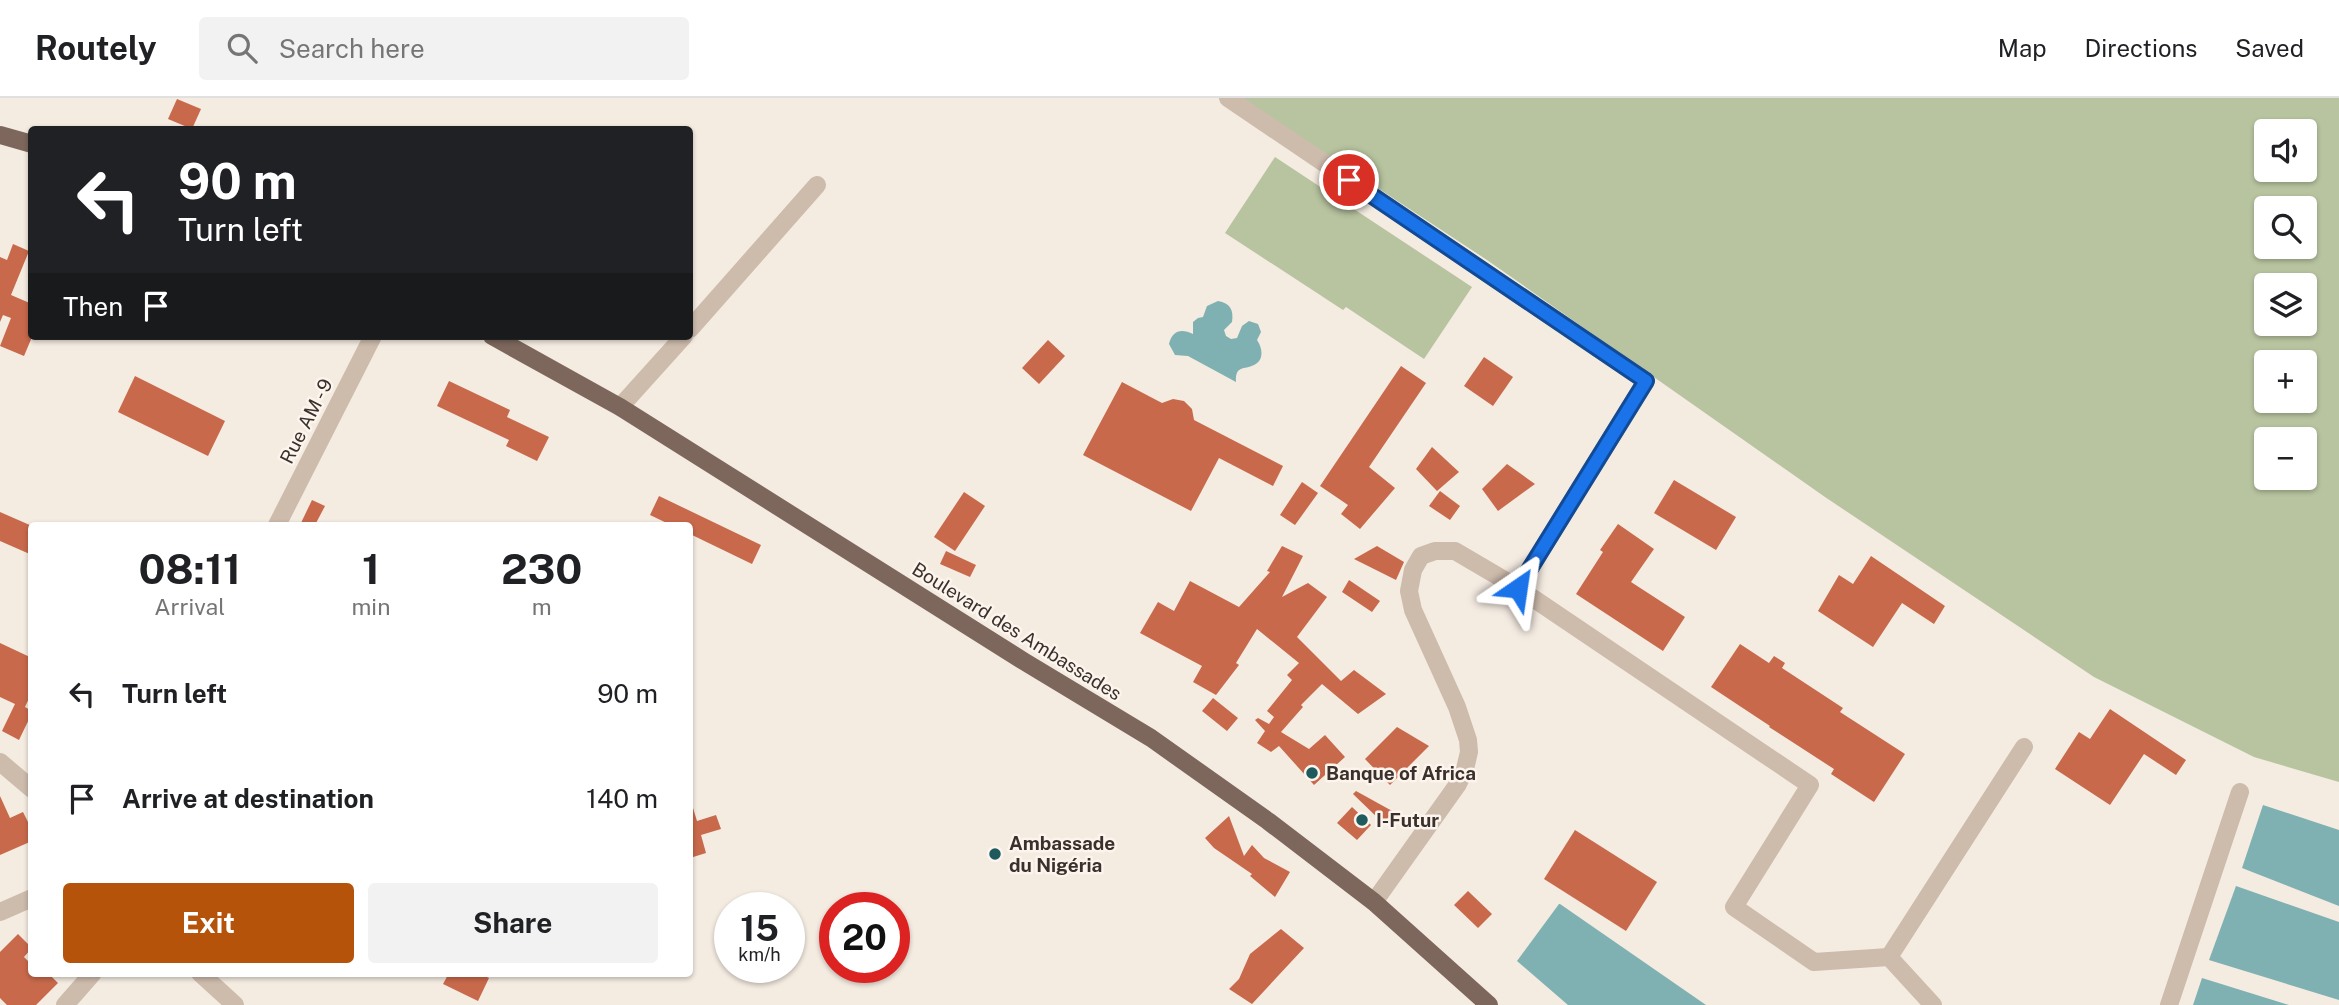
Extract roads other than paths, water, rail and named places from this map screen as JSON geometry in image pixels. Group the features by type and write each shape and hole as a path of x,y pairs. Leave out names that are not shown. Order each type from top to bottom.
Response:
{"main road":[{"path":"0,135 28,144"},
{"name":"Boulevard des Ambassades","path":"499,340 621,407 1025,662 1151,738 1268,821 1374,902 1489,1005"}],"street":[{"path":"1228,98 1646,381 1518,588"},
{"path":"693,326 817,185"},
{"name":"Rue AM - 9","path":"279,522 371,340"},
{"path":"621,407 680,340"},
{"path":"1374,902 1458,784 1469,752 1468,740 1457,707 1413,610 1409,591 1413,570 1421,556 1435,551 1455,551 1518,588 1810,785 1734,907 1814,962 1889,957"},
{"path":"1889,957 2024,747"},
{"path":"0,762 28,786"},
{"path":"2169,1005 2240,792"},
{"path":"0,912 28,900"},
{"path":"1889,957 1933,1005"},
{"path":"65,1005 90,977"},
{"path":"204,977 236,1005"}],"water":[{"path":"1218,301 1226,303 1232,311 1232,322 1224,330 1226,336 1237,338 1242,326 1249,321 1258,324 1261,332 1257,340 1261,350 1260,360 1239,370 1236,382 1188,356 1175,355 1169,344 1172,336 1178,332 1193,334 1193,322 1203,317 1207,306"},
{"path":"2263,805 2339,830 2339,906 2242,868"},
{"path":"2236,886 2339,922 2339,1000 2209,960"},
{"path":"1559,904 1706,1005 1568,1005 1517,961"},
{"path":"2202,978 2289,1005 2193,1005"}],"place":[{"name":"Banque of Africa","path":"1312,773"},
{"name":"I-Futur","path":"1362,820"},
{"name":"Ambassade du Nigéria","path":"995,854"}]}
